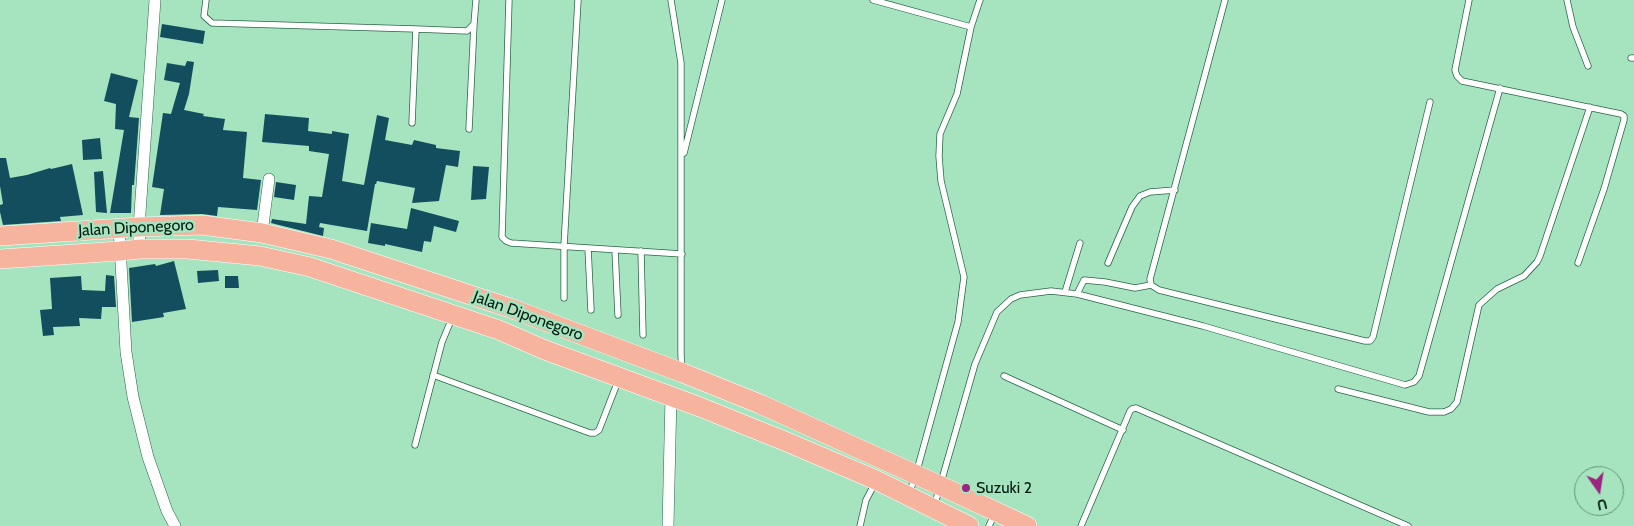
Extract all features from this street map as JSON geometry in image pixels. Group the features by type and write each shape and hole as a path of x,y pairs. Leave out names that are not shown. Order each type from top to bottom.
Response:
{"highway":[{"name":"Jalan Diponegoro","path":"0,236 119,228 202,225 262,233 331,250 510,308 683,373 760,404 916,474 941,486 993,519 1027,526"},
{"name":"Jalan Diponegoro","path":"0,259 140,249 188,248 268,258 310,267 499,330 545,350 671,396 876,480 969,526"},
{"path":"499,330 510,308"}],"street":[{"path":"140,249 139,227 156,0"},
{"path":"262,233 269,179"},
{"path":"119,228 126,352 133,397 148,457 167,511 175,526"},
{"path":"668,526 671,396"}],"lane":[{"path":"206,0 204,16 212,23 467,31 474,24"},
{"path":"469,129 476,0"},
{"path":"509,0 502,237 511,243 682,254"},
{"path":"564,298 564,246 578,0"},
{"path":"671,0 681,63 681,355 683,373"},
{"path":"681,162 722,0"},
{"path":"873,0 971,27"},
{"path":"908,496 916,474 958,322 964,277 941,181 940,134 957,94 971,27 980,0"},
{"path":"1151,285 1150,279 1225,0"},
{"path":"1469,0 1455,70 1462,81 1621,114 1624,120 1604,189 1578,263"},
{"path":"1567,0 1574,27 1588,66"},
{"path":"412,123 416,29"},
{"path":"934,509 975,364 997,312 1011,299 1020,295 1051,291 1076,294 1202,326 1404,385 1414,382 1421,367 1500,88"},
{"path":"1076,294 1084,280 1135,288 1151,285 1159,290 1370,341 1373,337 1430,102"},
{"path":"1338,389 1429,412 1452,410 1457,402 1479,306 1497,289 1524,276 1537,262 1590,107"},
{"path":"1108,263 1132,207 1140,196 1150,192 1175,190"},
{"path":"1065,292 1080,243"},
{"path":"588,248 591,310"},
{"path":"615,250 618,315"},
{"path":"641,251 643,335"},
{"path":"415,445 442,342 453,316"},
{"path":"433,375 595,434 600,430 620,376"},
{"path":"1004,376 1123,430"},
{"path":"1081,526 1132,409 1138,409 1408,526"},
{"path":"860,526 866,500 876,480"}],"building":[{"path":"162,24 205,31 203,44 160,37"},
{"path":"187,61 194,62 189,94 184,110 204,114 203,116 225,119 223,130 247,132 243,178 261,180 257,210 218,207 217,216 202,214 160,215 164,189 152,187 163,113 171,114 180,83 164,80 167,63 185,66"},
{"path":"111,73 138,80 129,117 139,118 131,213 110,213 124,130 115,129 116,104 104,101"},
{"path":"265,114 309,118 308,131 332,134 332,131 349,134 342,181 364,185 377,115 389,118 385,140 412,145 414,140 436,145 436,148 460,151 458,167 446,165 439,201 412,203 415,188 377,181 367,231 320,223 319,227 324,228 323,236 271,223 272,219 306,224 309,196 322,197 329,154 309,151 309,146 262,142"},
{"path":"100,138 102,159 83,160 82,140"},
{"path":"0,158 6,158 10,178 72,164 83,215 60,217 61,221 3,225 0,212 0,205 3,204 0,186"},
{"path":"473,166 489,167 486,199 471,200"},
{"path":"103,171 107,213 96,212 94,172"},
{"path":"276,182 296,185 294,200 274,197"},
{"path":"411,208 459,221 456,232 434,226 431,242 424,241 422,252 385,244 385,246 368,243 371,223 407,229"},
{"path":"174,261 186,309 163,313 164,317 132,322 129,268 155,264 156,266"},
{"path":"218,270 219,281 198,283 197,271"},
{"path":"106,275 114,276 116,307 102,307 101,319 79,318 80,326 53,327 54,335 43,336 40,310 52,309 50,278 81,276 82,290 105,291"},
{"path":"225,276 238,276 239,288 225,288"}],"place":[{"name":"Suzuki 2","path":"966,488"}]}
